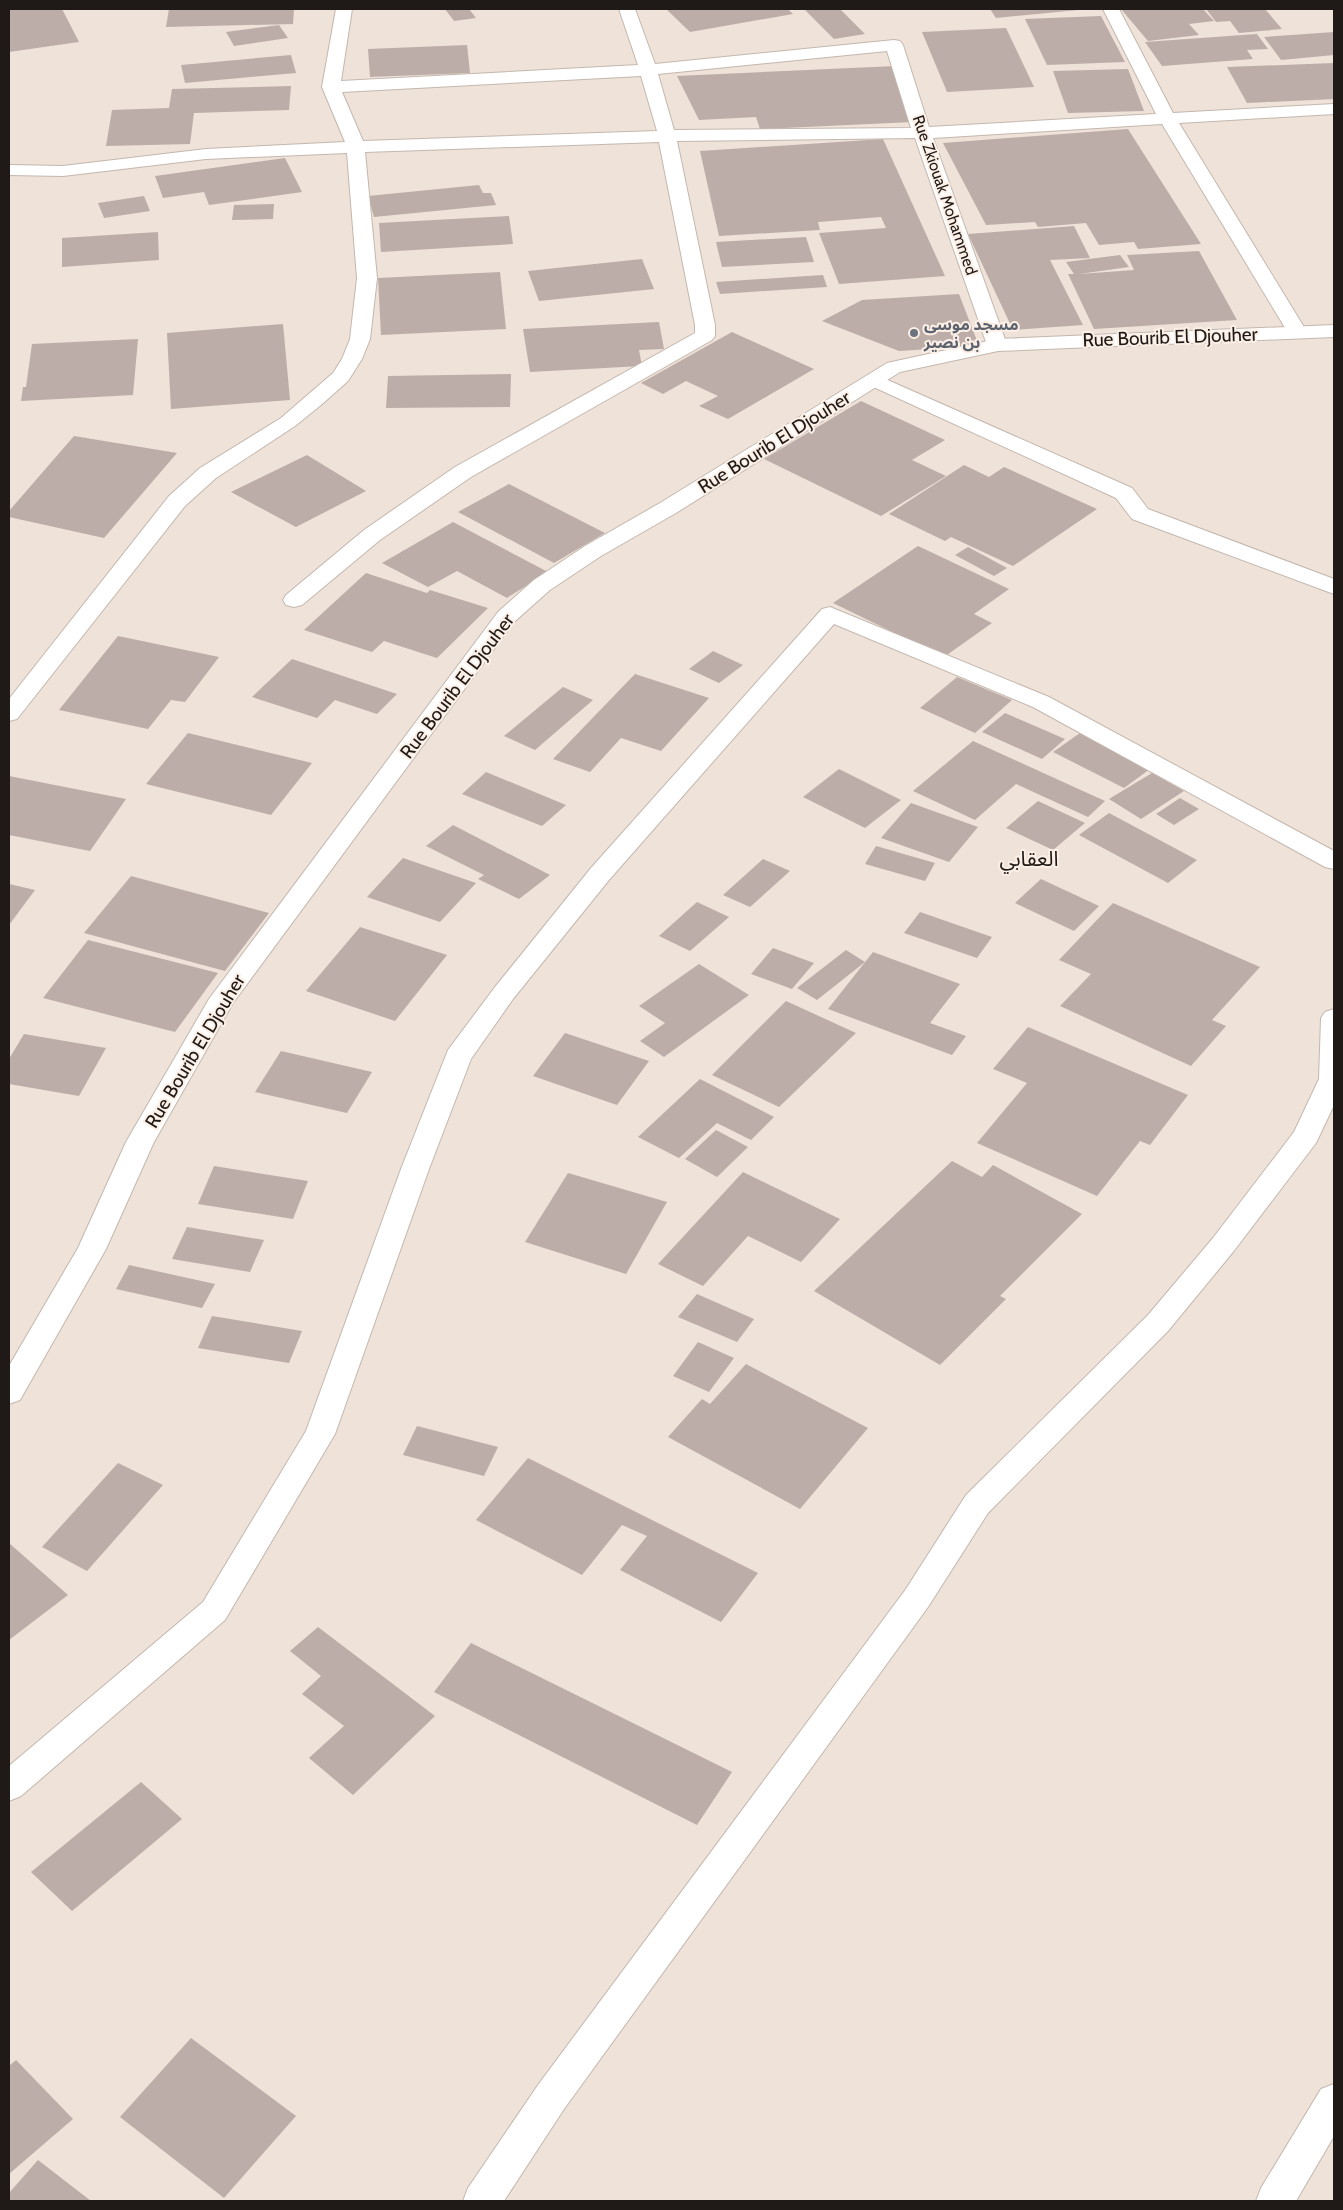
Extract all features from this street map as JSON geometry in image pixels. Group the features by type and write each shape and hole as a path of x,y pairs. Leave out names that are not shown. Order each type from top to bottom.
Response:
{"street":[{"path":"9,714 177,501 208,473 288,422 321,395 341,377 360,339 367,278 356,147 331,88 344,9"},
{"path":"294,600 372,534 463,472 705,336 706,325 667,136 648,70 627,9"},
{"path":"1111,9 1167,118 1297,332"},
{"name":"Rue Zkiouak Mohammed","path":"648,70 894,45 922,133 997,345"},
{"path":"331,88 648,70"},
{"path":"9,170 62,171 206,154 356,147 667,136 922,133 1334,109"},
{"name":"Rue Bourib El Djouher","path":"9,1392 92,1250 140,1142 222,999 506,617 542,585 593,551 668,508 894,368 997,345 1334,331"},
{"path":"874,380 1124,493 1140,514 1334,586"},
{"path":"9,1786 214,1611 320,1434 415,1169 458,1057 504,993 600,874 830,614 1041,702 1175,773 1334,861"},
{"path":"482,2201 551,2098 917,1598 977,1504 1158,1323 1223,1245 1306,1136 1334,1079 1334,1018"},
{"path":"1275,2201 1334,2101"}],"building":[{"path":"9,9 62,9 79,42 9,52"},
{"path":"169,9 294,9 293,24 166,27"},
{"path":"445,9 469,9 476,18 454,21"},
{"path":"666,9 788,9 793,14 690,32"},
{"path":"804,9 840,9 865,34 834,39"},
{"path":"990,9 1078,9 1078,10 996,18"},
{"path":"1121,9 1203,9 1214,21 1189,24 1199,35 1148,41"},
{"path":"1206,9 1265,9 1282,29 1239,33 1230,21 1216,22"},
{"path":"1101,16 1125,62 1047,65 1025,19"},
{"path":"279,25 288,38 234,46 226,32"},
{"path":"1006,28 1034,87 947,92 922,32"},
{"path":"1334,32 1334,55 1281,60 1264,37"},
{"path":"1257,34 1268,49 1247,50 1253,59 1162,66 1145,42"},
{"path":"467,45 470,73 370,77 368,49"},
{"path":"291,55 296,73 185,83 181,65"},
{"path":"1334,63 1334,99 1247,103 1227,67"},
{"path":"896,66 913,122 760,129 756,117 699,120 677,76"},
{"path":"1128,69 1144,111 1068,113 1053,71"},
{"path":"291,86 289,110 194,113 190,144 106,146 112,110 169,108 172,89"},
{"path":"1128,129 1201,244 1138,249 1134,242 1099,245 1086,223 1038,227 1035,222 986,225 943,143"},
{"path":"883,139 945,276 839,284 819,233 886,228 881,217 818,222 820,230 719,236 700,151"},
{"path":"285,158 302,192 209,205 204,192 163,198 155,176"},
{"path":"479,185 483,193 491,193 496,205 374,217 368,196"},
{"path":"144,196 150,211 104,218 98,203"},
{"path":"274,204 273,219 232,220 234,205"},
{"path":"509,216 513,244 381,252 379,223"},
{"path":"1074,226 1090,258 1050,260 1083,325 1013,330 968,234"},
{"path":"158,232 159,260 62,267 62,238"},
{"path":"806,237 814,262 722,267 716,242"},
{"path":"1199,251 1237,320 1094,329 1068,274 1074,274 1066,262 1120,255 1129,267 1079,274 1134,270 1127,255"},
{"path":"642,259 654,289 539,301 528,271"},
{"path":"500,272 506,329 381,335 378,278"},
{"path":"823,275 827,287 720,294 716,282"},
{"name":"مسجد موسى بن نصير","path":"959,294 979,346 899,351 822,321 862,300"},
{"path":"659,322 664,349 639,350 642,366 530,372 523,329"},
{"path":"283,324 290,400 171,409 167,333"},
{"path":"732,332 814,369 728,419 699,406 718,396 686,381 663,394 641,383"},
{"path":"138,339 133,395 21,401 23,387 26,387 32,344"},
{"path":"511,374 510,407 386,408 388,376"},
{"path":"861,401 945,440 912,460 946,476 881,516 764,459"},
{"path":"74,436 177,453 104,538 9,517 9,511"},
{"path":"307,455 366,491 296,527 231,492"},
{"path":"964,465 989,477 1004,467 1097,509 1013,566 951,537 945,541 889,514"},
{"path":"509,484 605,533 554,563 458,512"},
{"path":"453,522 548,572 507,598 457,571 428,587 382,563"},
{"path":"918,546 1009,589 974,614 992,623 944,657 833,603"},
{"path":"968,547 1007,568 994,576 955,555"},
{"path":"366,573 427,593 430,590 488,608 437,658 384,641 372,652 304,630"},
{"path":"118,636 219,657 185,702 171,700 148,729 59,710"},
{"path":"713,651 743,665 719,683 689,669"},
{"path":"292,659 397,694 377,714 335,700 317,718 252,697"},
{"path":"635,674 709,698 661,751 621,738 590,772 553,759"},
{"path":"957,677 1012,700 975,733 920,708"},
{"path":"563,687 593,700 535,750 504,736"},
{"path":"1005,713 1065,739 1042,759 982,732"},
{"path":"188,733 312,763 271,815 146,784"},
{"path":"1080,733 1150,769 1124,788 1053,752"},
{"path":"973,741 1105,801 1088,817 1016,784 975,820 913,791"},
{"path":"839,769 901,800 865,828 803,797"},
{"path":"486,772 566,805 542,826 462,794"},
{"path":"1152,773 1184,791 1141,819 1109,799"},
{"path":"9,776 126,799 90,851 9,835"},
{"path":"1180,798 1199,809 1174,825 1156,814"},
{"path":"1038,801 1085,823 1053,850 1006,828"},
{"path":"911,803 978,827 949,862 881,838"},
{"path":"1109,813 1197,860 1168,883 1079,835"},
{"path":"453,825 550,875 519,899 478,879 484,875 426,846"},
{"path":"876,846 935,863 925,881 865,864"},
{"path":"403,858 476,883 440,922 367,897"},
{"path":"763,859 790,871 750,907 723,895"},
{"path":"131,876 269,913 225,971 84,933"},
{"path":"1041,879 1099,906 1074,931 1015,903"},
{"path":"9,884 35,890 9,925"},
{"path":"697,902 729,917 690,951 659,936"},
{"path":"1113,903 1260,967 1212,1020 1226,1026 1191,1066 1060,1006 1091,974 1059,960"},
{"path":"920,912 992,937 977,958 904,933"},
{"path":"360,927 447,955 395,1021 306,991"},
{"path":"88,940 218,973 175,1032 43,998"},
{"path":"773,948 814,963 792,989 751,974"},
{"path":"846,950 865,962 817,1000 797,988"},
{"path":"873,952 960,984 930,1023 966,1036 952,1055 828,1009"},
{"path":"699,964 749,995 664,1057 640,1041 665,1023 639,1006"},
{"path":"786,1001 856,1033 779,1107 712,1075"},
{"path":"1028,1027 1188,1095 1150,1145 1140,1141 1097,1196 977,1143 1027,1083 993,1069"},
{"path":"565,1033 649,1061 617,1105 533,1076"},
{"path":"24,1034 106,1048 79,1096 9,1084 9,1059"},
{"path":"281,1051 372,1072 347,1113 255,1092"},
{"path":"700,1079 774,1117 751,1140 717,1123 679,1158 638,1137"},
{"path":"716,1130 748,1147 717,1177 685,1159"},
{"path":"952,1161 982,1177 993,1165 1082,1214 1000,1296 1006,1299 940,1365 814,1291"},
{"path":"214,1166 308,1181 293,1219 198,1204"},
{"path":"743,1172 840,1219 801,1262 748,1236 703,1286 658,1264"},
{"path":"568,1173 667,1202 626,1274 525,1242"},
{"path":"187,1227 264,1240 250,1272 172,1259"},
{"path":"129,1265 215,1284 202,1308 116,1289"},
{"path":"697,1294 754,1319 737,1342 678,1317"},
{"path":"212,1316 302,1331 289,1363 198,1348"},
{"path":"698,1342 734,1358 709,1392 673,1376"},
{"path":"746,1364 868,1428 800,1509 668,1437 702,1399 710,1404"},
{"path":"417,1426 498,1447 484,1476 403,1455"},
{"path":"528,1458 758,1573 721,1622 620,1570 647,1536 622,1525 582,1575 476,1520"},
{"path":"118,1463 163,1485 87,1571 42,1547"},
{"path":"9,1543 68,1595 9,1640"},
{"path":"318,1627 435,1716 353,1795 309,1758 344,1726 302,1694 321,1676 290,1651"},
{"path":"471,1643 732,1772 697,1825 434,1692"},
{"path":"141,1782 182,1819 72,1911 31,1872"},
{"path":"191,2038 296,2116 224,2198 120,2117"},
{"path":"16,2060 73,2119 9,2174 9,2066"},
{"path":"38,2160 91,2201 9,2201 9,2193"}],"place":[{"name":"مسجد موسى بن نصير","path":"914,333"}],"district":[{"name":"العقابي","path":"1029,858"}]}
